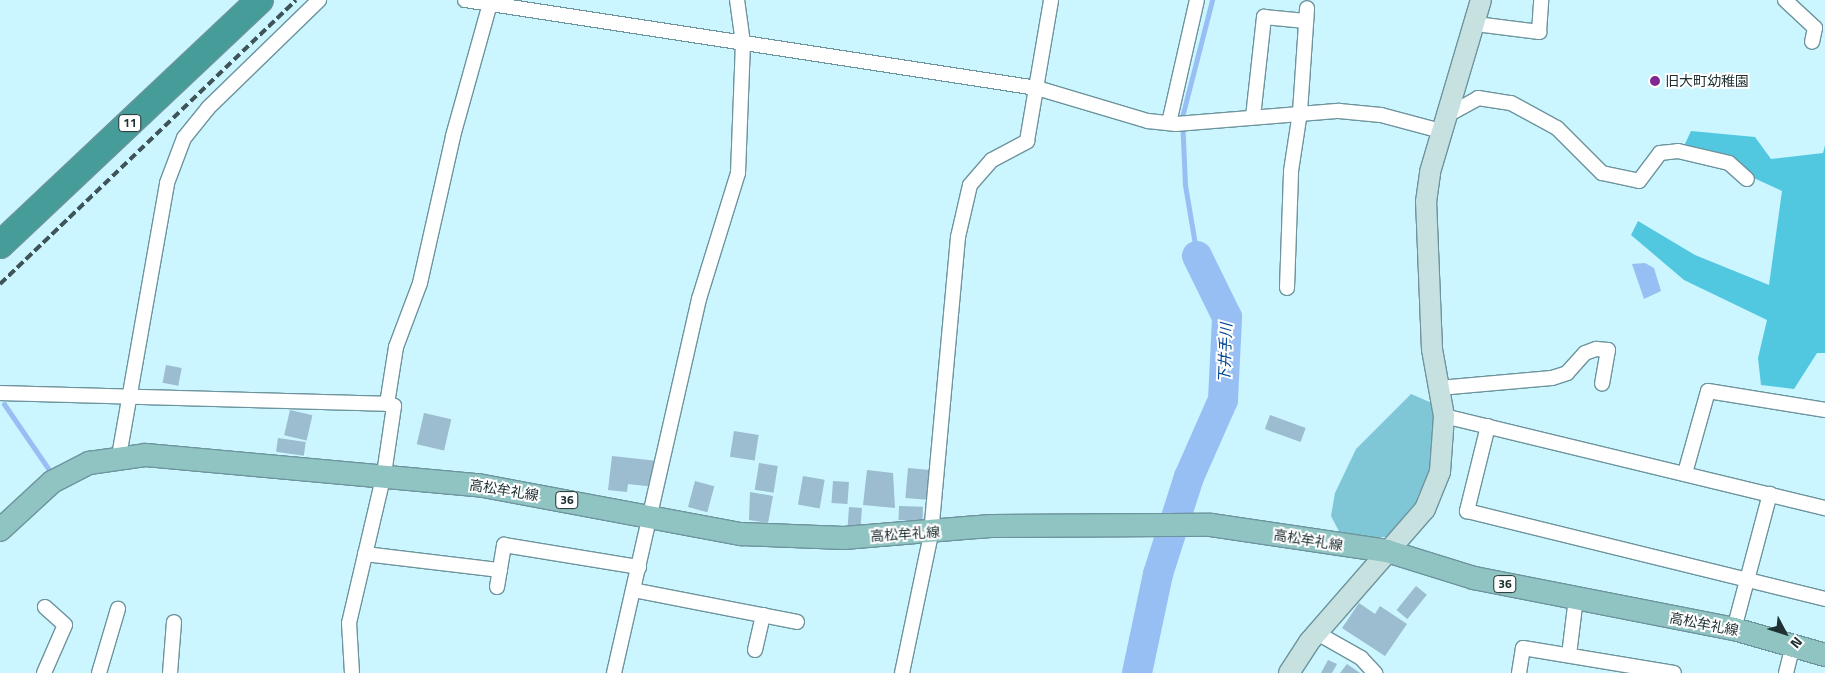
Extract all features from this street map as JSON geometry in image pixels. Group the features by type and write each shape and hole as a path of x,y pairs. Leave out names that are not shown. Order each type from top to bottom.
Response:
{"highway":[{"name":"11","path":"0,245 260,0"}],"main road":[{"name":"高松牟礼線","path":"0,530 52,482 89,463 120,456 183,456 384,474 478,485 741,534 844,538 931,534 991,526 1157,522 1387,551 1474,578 1734,629 1793,644 1825,655"}],"street":[{"path":"120,456 128,395 167,183 184,138 208,108 320,0"},
{"path":"465,0 490,2 1037,88 1148,122 1173,124 1300,112 1380,115 1444,124 1478,98 1511,103 1556,128 1602,173 1639,181 1660,153 1678,151 1729,163 1747,179"},
{"path":"614,673 699,299 738,173 743,43 736,0"},
{"path":"902,673 931,534 958,237 970,185 992,160 1027,141 1051,0"},
{"path":"1173,124 1197,0"},
{"path":"1289,673 1317,632 1429,500 1440,472 1444,416 1439,388 1426,262 1426,202 1444,124 1476,24 1480,0"},
{"path":"1476,24 1539,32 1541,0"},
{"path":"1785,0 1815,28 1812,42"},
{"path":"387,404 396,347 420,283 453,136 490,2"},
{"path":"1253,116 1264,17 1307,14 1300,112 1291,171 1287,288"},
{"path":"1439,388 1552,378 1567,373 1585,353 1596,349 1608,350 1602,383"},
{"path":"1685,473 1708,391 1825,410"},
{"path":"0,393 128,395 387,404 394,406 384,474 349,623 352,673"},
{"path":"1444,416 1825,508"},
{"path":"1488,426 1467,511 1748,578 1825,599"},
{"path":"1734,629 1770,494"},
{"path":"497,588 504,545 638,567"},
{"path":"366,554 500,570"},
{"path":"633,590 797,622"},
{"path":"1569,655 1576,598"},
{"path":"44,673 65,625 45,607"},
{"path":"99,673 118,609"},
{"path":"755,650 762,615"},
{"path":"170,673 174,622"},
{"path":"1317,632 1361,658 1375,673"},
{"path":"1786,673 1793,644"},
{"path":"1519,673 1522,648 1569,655 1607,667 1674,673"}],"shaded area":[{"path":"1691,131 1755,137 1771,159 1823,153 1825,145 1825,353 1817,353 1794,389 1761,385 1758,358 1767,320 1684,280 1631,235 1638,221 1695,255 1769,285 1782,191 1684,146"},
{"path":"1645,263 1654,268 1661,291 1644,299 1632,264"},
{"path":"1411,394 1439,406 1441,435 1421,508 1389,537 1342,537 1331,516 1335,493 1356,449"}],"building":[{"path":"166,365 182,368 178,386 163,383"},
{"path":"290,410 312,415 307,441 284,435"},
{"path":"424,413 451,419 444,450 417,444"},
{"path":"1270,415 1306,428 1301,442 1265,429"},
{"path":"734,431 759,435 755,461 730,457"},
{"path":"278,438 306,442 304,456 276,452"},
{"path":"612,456 658,461 655,487 628,484 627,492 608,490"},
{"path":"759,463 778,466 774,493 755,490"},
{"path":"908,468 930,470 927,500 905,498"},
{"path":"867,470 893,473 895,508 863,505"},
{"path":"803,476 825,480 820,508 798,505"},
{"path":"695,481 714,486 707,512 688,507"},
{"path":"833,481 849,482 847,504 831,503"},
{"path":"750,492 773,496 768,523 749,520"},
{"path":"899,506 923,507 922,521 899,520"},
{"path":"849,507 862,508 861,526 848,525"},
{"path":"1416,586 1427,595 1407,619 1396,610"},
{"path":"1359,603 1375,614 1380,606 1407,624 1385,656 1342,628"},
{"path":"1328,660 1337,664 1332,673 1321,673"},
{"path":"1347,664 1360,673 1340,673"}],"waterway":[{"name":"下井手川","path":"1197,256 1185,185 1182,117 1212,0"},
{"name":"下井手川","path":"1137,673 1158,574 1189,477 1223,400 1227,317 1197,256"},
{"path":"4,404 52,474"}],"railway":[{"path":"0,284 296,0"}],"place":[{"name":"旧大町幼稚園","path":"1655,81"}]}
